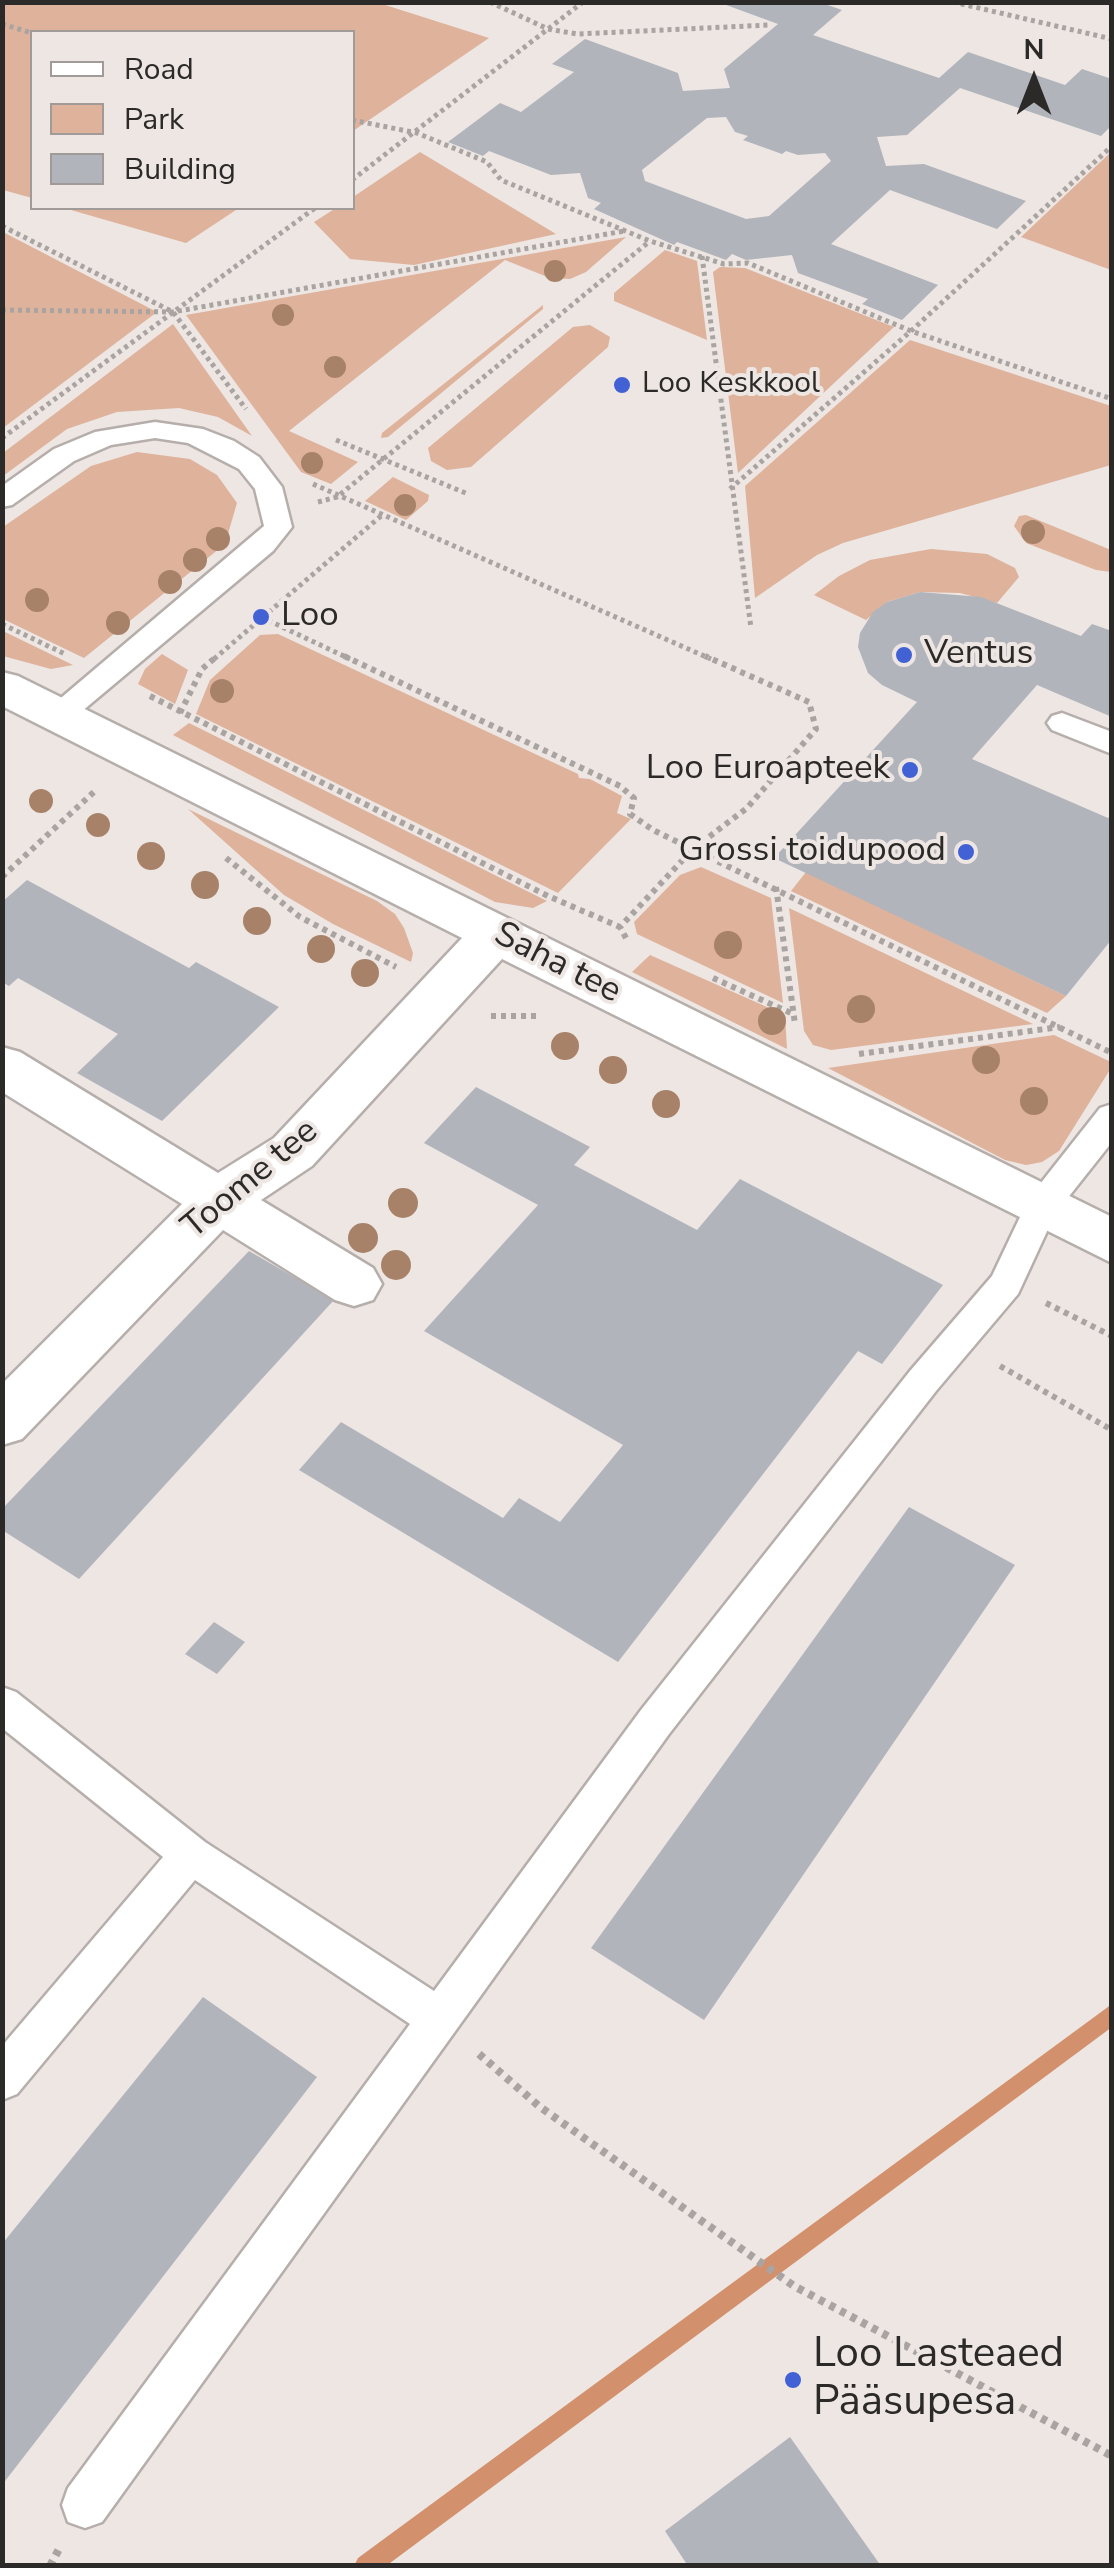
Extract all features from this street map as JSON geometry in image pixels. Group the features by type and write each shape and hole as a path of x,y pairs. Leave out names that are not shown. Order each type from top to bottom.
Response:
{"street":[{"name":"Saha tee","path":"2,686 1112,1242"},
{"name":"Toome tee","path":"2,1422 220,1199 293,1152 496,933"},
{"path":"2,1066 354,1284"}],"lane":[{"path":"2,499 64,455 105,438 155,430 192,435 236,455 268,487 277,512 278,527 264,545 60,715"},
{"path":"1062,723 1112,744"},
{"path":"85,2505 655,1722 1006,1284 1040,1207 1112,1117"},
{"path":"2,1704 190,1855 441,2020"},
{"path":"2,2080 190,1855"}],"path":[{"path":"490,2 548,29 578,34 770,26"},
{"path":"355,178 583,2"},
{"path":"953,2 1112,39"},
{"path":"2,24 30,33"},
{"path":"355,121 416,133 487,162 501,180 650,241 724,264 748,263 911,331 1112,399"},
{"path":"730,489 911,331 1112,146"},
{"path":"2,438 312,210"},
{"path":"2,226 173,312 244,408"},
{"path":"2,310 173,312 626,231"},
{"path":"277,512 336,497 650,241"},
{"path":"702,256 751,628"},
{"path":"336,440 468,494"},
{"path":"172,721 181,712 202,669 380,516 809,702 816,730 747,808 693,849 620,927"},
{"path":"261,617 620,786 634,798 630,814 693,849 1112,1054"},
{"path":"2,624 548,896 620,927 624,937 640,946"},
{"path":"2,876 108,778"},
{"path":"776,888 796,1029"},
{"path":"708,976 794,1014"},
{"path":"846,1056 1061,1027"},
{"path":"957,1342 1112,1430"},
{"path":"441,2020 540,2108 794,2286 1112,2456"}],"green space":[{"path":"2,3 379,3 489,38 355,130 355,30 30,30 30,197 3,190"},
{"path":"420,152 556,234 414,265 350,259 314,222 333,210 355,210 355,196"},
{"path":"1111,152 1111,270 1021,237"},
{"path":"71,210 236,210 186,243"},
{"path":"3,232 157,312 3,428"},
{"path":"626,237 586,272 570,279 550,278 505,260 289,431 358,462 331,484 301,472 186,315"},
{"path":"665,250 697,261 707,340 614,301 614,293"},
{"path":"720,267 745,268 894,327 738,473 713,272"},
{"path":"543,305 543,309 388,437 381,438 382,433"},
{"path":"173,324 252,436 218,417 179,408 117,412 67,429 3,476 3,453"},
{"path":"590,325 610,337 608,347 471,467 447,470 431,461 428,448 573,327"},
{"path":"910,340 1111,406 1111,465 843,543 817,555 755,598 745,486"},
{"path":"137,452 190,459 217,475 237,503 225,544 84,658 3,619 3,527 91,466"},
{"path":"393,477 429,495 428,501 406,520 365,501"},
{"path":"1026,515 1111,550 1111,572 1026,543 1014,526 1019,516"},
{"path":"931,549 987,554 1015,568 1019,577 997,603 960,593 920,592 887,602 866,620 814,595 870,560"},
{"path":"3,631 73,665 51,669 3,656"},
{"path":"278,634 578,774 579,778 590,779 622,796 617,813 631,819 558,893 196,714 210,680 260,635"},
{"path":"162,654 188,670 175,704 138,684 145,669"},
{"path":"189,723 547,901 533,908 495,902 173,735"},
{"path":"188,809 377,901 395,914 404,928 413,953 411,962 284,895"},
{"path":"701,867 771,898 783,1003 637,934 634,922 680,875"},
{"path":"806,872 1066,996 1047,1013 791,891"},
{"path":"789,908 1033,1024 831,1050 813,1045 804,1031"},
{"path":"650,955 785,1015 787,1049 632,972"},
{"path":"1054,1035 1111,1062 1111,1068 1059,1151 1042,1162 1026,1165 1005,1160 828,1068"}],"building":[{"path":"718,2 819,2 842,10 813,35 939,78 968,52 1065,85 1082,69 1112,79 1112,125 1101,136 960,88 907,135 877,137 886,166 924,164 1026,201 997,229 890,190 831,244 938,285 902,320 862,304 868,299 798,273 792,255 746,260 732,254 726,260 677,242 674,245 594,209 601,203 588,198 580,173 551,175 489,151 483,156 448,142 500,103 521,112 574,72 552,64 585,39 678,73 683,91 730,88 724,69 778,24","holes":["726,117 735,132 748,136 743,140 782,154 825,153 831,161 769,216 746,219 645,181 642,170 707,118"]},
{"path":"920,592 981,597 1081,636 1092,624 1112,631 1112,717 1037,685 972,759 1108,818 1112,814 1112,939 1066,996 774,858 917,702 882,685 868,673 858,647 860,633 873,612 887,602"},
{"path":"27,880 189,968 196,962 279,1007 162,1121 77,1073 118,1034 18,978 9,986 2,982 2,902"},
{"path":"476,1087 590,1147 574,1165 697,1230 740,1179 943,1285 882,1364 858,1351 618,1662 299,1470 341,1422 503,1518 519,1498 560,1522 623,1445 424,1331 538,1205 424,1143"},
{"path":"249,1251 334,1300 79,1579 2,1530 2,1509"},
{"path":"909,1507 1015,1565 704,2020 591,1948"},
{"path":"214,1622 245,1642 217,1674 185,1654"},
{"path":"203,1997 317,2077 2,2485 2,2244"},
{"path":"790,2437 881,2566 688,2566 665,2531"}],"waterway":[{"path":"366,2566 1112,2014"}],"place":[{"name":"Loo Keskkool","path":"622,385"},
{"name":"Loo","path":"261,617"},
{"name":"Ventus","path":"904,655"},
{"name":"Loo Euroapteek","path":"910,770"},
{"name":"Grossi toidupood","path":"966,852"},
{"name":"Loo Lasteaed Pääsupesa","path":"793,2380"}]}
